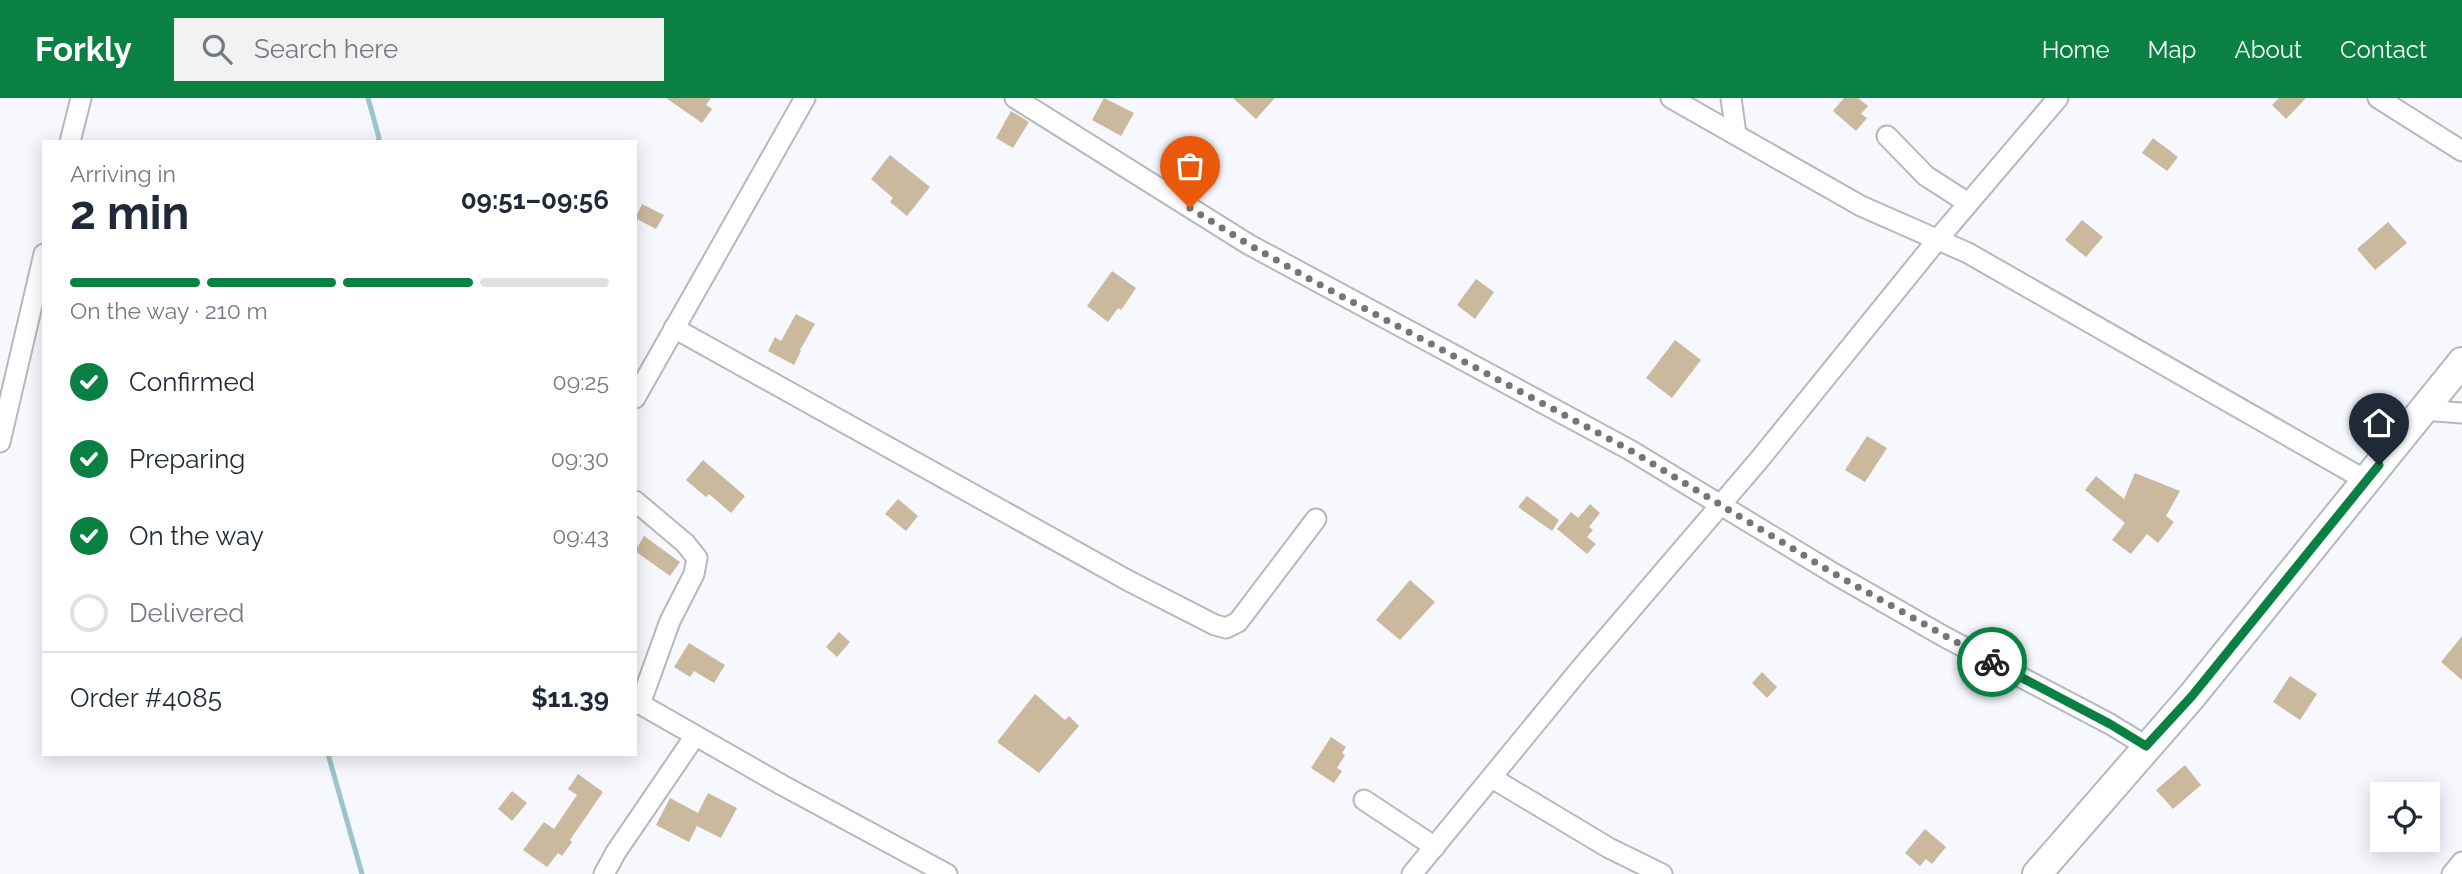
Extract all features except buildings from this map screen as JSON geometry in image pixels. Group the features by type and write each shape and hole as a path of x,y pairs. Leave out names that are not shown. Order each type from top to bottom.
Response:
{"street":[{"path":"70,140 81,98"},
{"path":"637,394 805,98"},
{"path":"1015,98 1248,244 1630,450 1720,506 1943,636 2110,724 2146,746"},
{"path":"1671,98 1861,206 1968,253 2367,481"},
{"path":"1731,98 1736,134"},
{"path":"1412,874 2058,98"},
{"path":"2378,98 2462,151"},
{"path":"1887,136 1926,176 1968,203"},
{"path":"0,442 42,263"},
{"path":"674,328 1126,580 1214,625 1226,628 1238,622 1316,519"},
{"path":"2038,874 2192,696 2462,362"},
{"path":"2423,410 2462,413"},
{"path":"637,503 685,543 696,558 694,574 670,621 638,703 947,874"},
{"path":"604,874 695,736"},
{"path":"1492,778 1609,848 1662,874"},
{"path":"1364,800 1435,847"},
{"path":"2452,874 2462,862"}],"waterway":[{"path":"368,98 378,140"},
{"path":"329,756 362,874"}],"way so far":[{"path":"1190,208 1313,281 1630,450 1833,573 1992,662"}],"route":[{"path":"1992,662 2146,746 2192,696 2379,465"}]}
